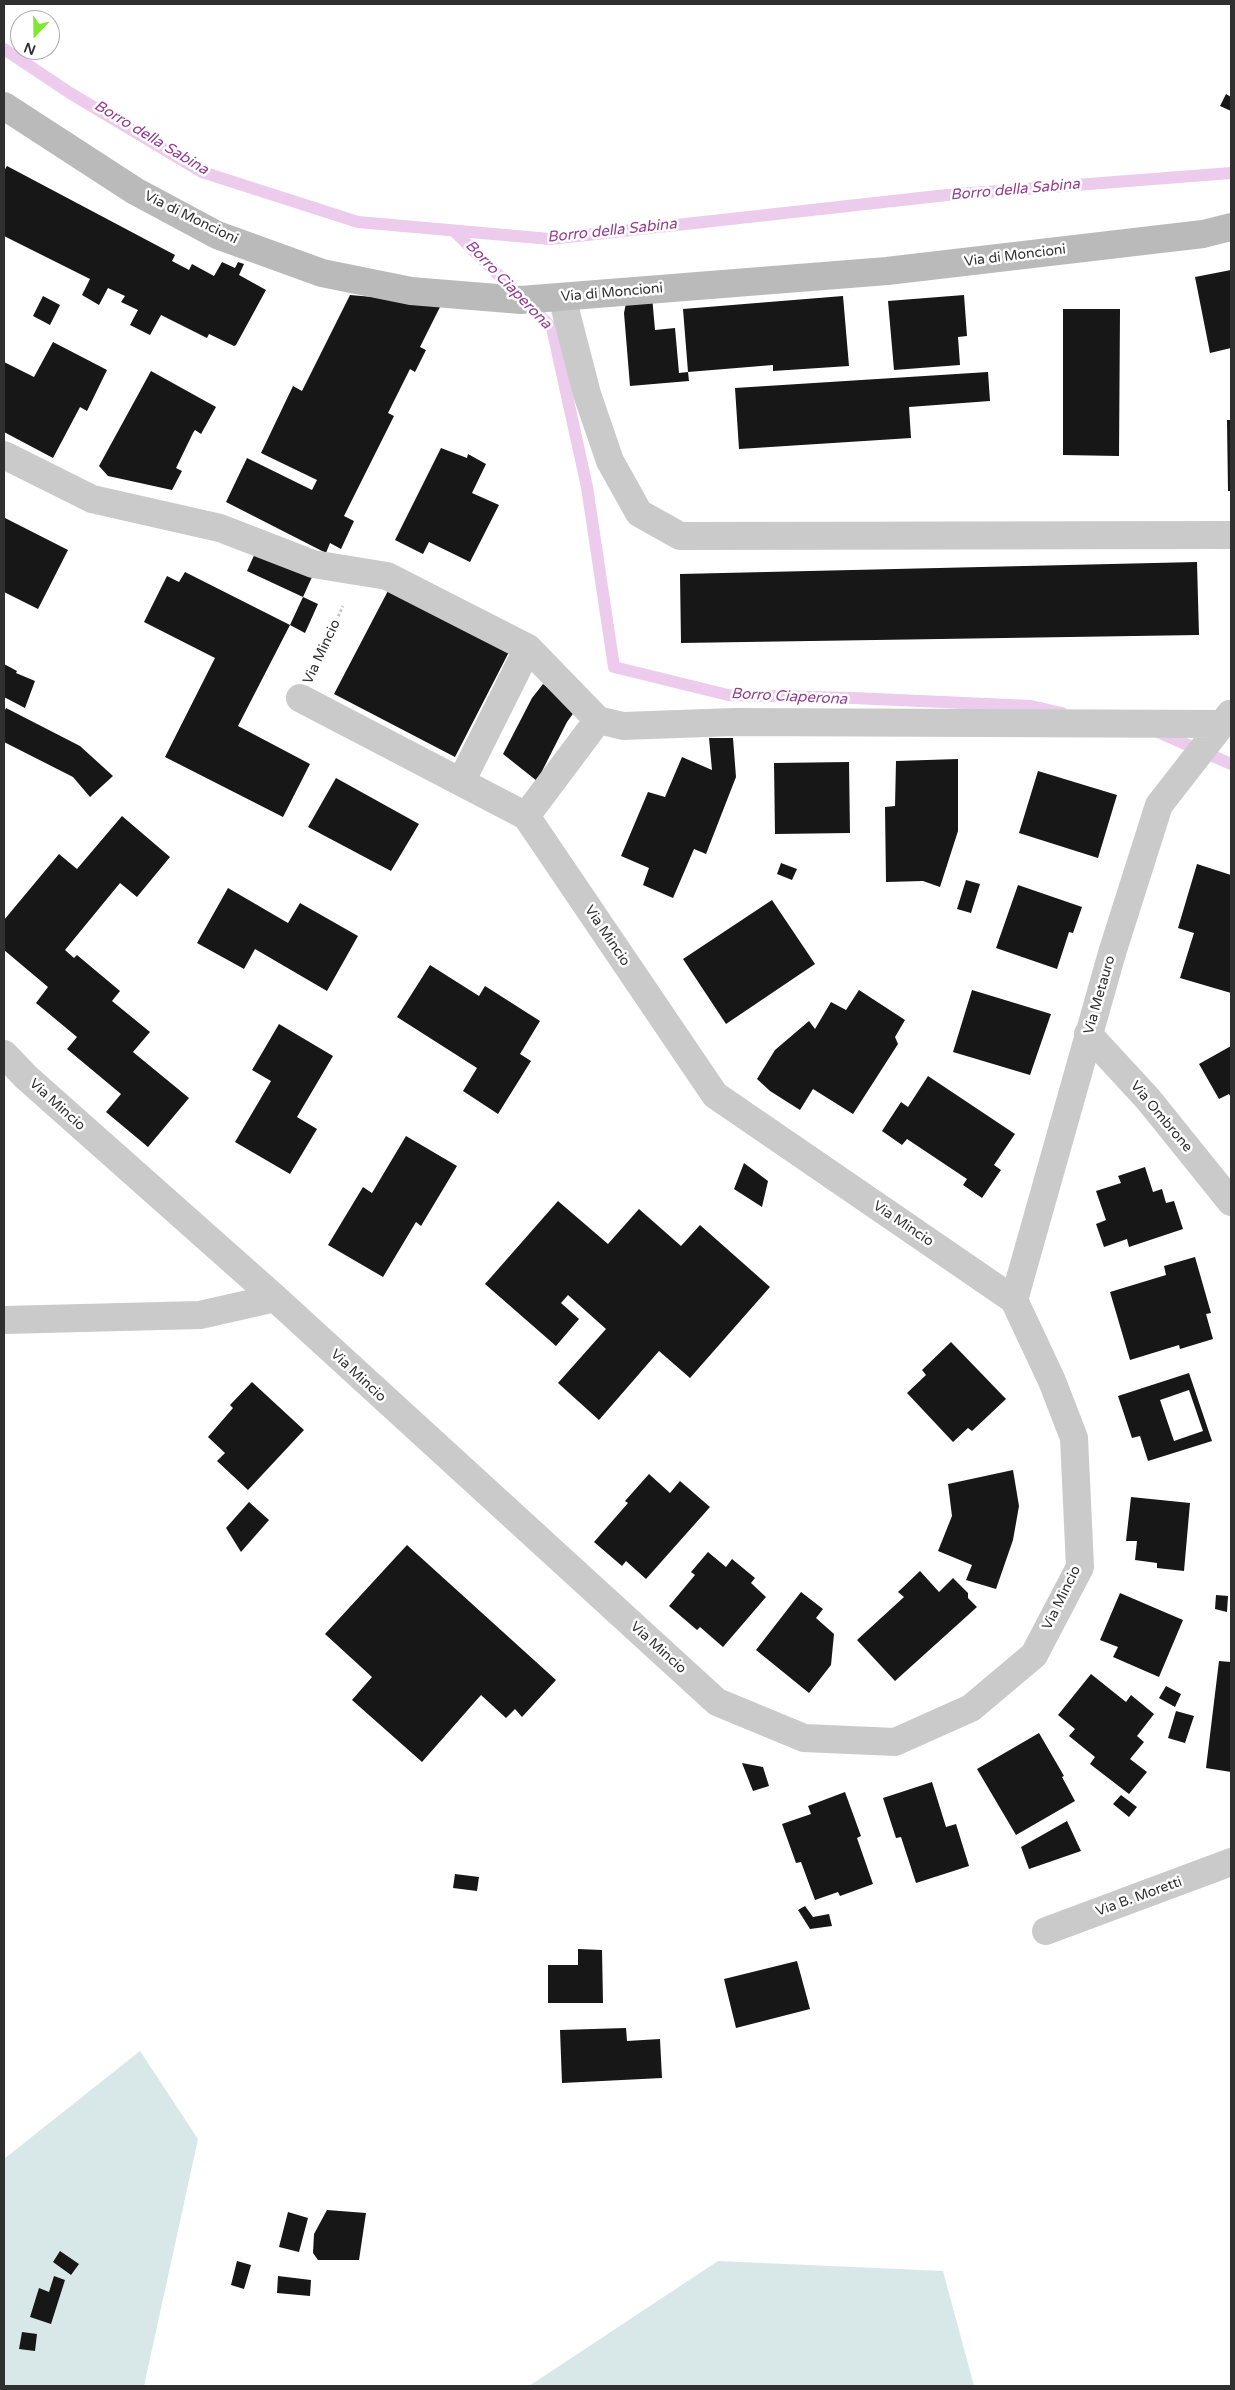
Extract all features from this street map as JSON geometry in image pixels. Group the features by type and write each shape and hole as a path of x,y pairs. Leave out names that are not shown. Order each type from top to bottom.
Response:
{"street":[{"name":"Via di Moncioni","path":"4,106 135,191 217,235 322,273 411,291 521,300 562,297 887,271 1203,234 1231,227"},
{"path":"562,297 587,394 610,461 639,513 680,536 1231,535"},
{"path":"4,455 92,499 220,528 314,564 387,576 528,648 598,720 623,726 734,722 1223,724"},
{"path":"460,782 528,648"},
{"name":"Via Mincio","path":"4,1054 26,1077 275,1298 716,1702 804,1738 895,1742 971,1708 1034,1655 1080,1567 1074,1438 1052,1381 1014,1300 714,1095 526,816 300,698"},
{"path":"526,816 598,720"},
{"name":"Via Metauro","path":"1014,1300 1088,1034 1159,805 1223,724"},
{"name":"Via Ombrone","path":"1088,1034 1148,1098 1231,1202"},
{"path":"4,1320 200,1315 275,1298"},
{"name":"Via B. Moretti","path":"1046,1931 1231,1862"}],"path":[{"name":"Via Mincio","path":"300,698 358,572"}],"shaded area":[{"path":"140,2051 198,2139 144,2386 4,2386 4,2159"},
{"path":"718,2261 943,2271 974,2386 529,2386"}],"building":[{"path":"1226,94 1231,97 1231,111 1220,106"},
{"path":"7,166 175,255 172,261 189,270 192,264 214,276 222,262 235,268 238,262 244,264 239,275 266,290 236,345 234,346 209,334 207,338 161,315 150,335 130,325 138,310 121,302 125,296 108,288 99,305 82,295 90,279 4,236 4,171"},
{"path":"1231,270 1231,348 1210,353 1195,277"},
{"path":"350,295 442,303 420,347 426,350 415,372 410,369 388,413 394,416 344,516 354,521 341,549 330,543 326,553 226,502 247,458 312,490 317,480 261,453 293,386 302,391"},
{"path":"964,295 967,336 958,337 960,365 894,370 888,301"},
{"path":"43,296 60,305 50,325 33,316"},
{"path":"652,296 655,330 675,328 679,373 688,372 689,381 630,386 624,313 627,298"},
{"path":"843,296 849,366 773,371 773,365 688,372 683,309"},
{"path":"1063,309 1120,309 1119,456 1063,455"},
{"path":"53,342 107,370 87,411 80,407 53,458 4,432 4,362 34,377"},
{"path":"151,371 216,407 201,434 195,430 193,433 176,468 182,471 172,490 108,476 99,466"},
{"path":"988,372 990,401 909,407 911,438 739,449 735,388"},
{"path":"1227,420 1231,420 1231,491 1228,491"},
{"path":"441,448 467,458 468,454 486,464 472,493 499,505 470,562 429,542 423,554 395,540"},
{"path":"5,518 68,550 38,609 4,592"},
{"path":"256,551 312,577 303,597 247,571"},
{"path":"1197,562 1199,635 681,643 680,574"},
{"path":"185,572 290,625 238,726 310,764 283,817 165,757 215,658 144,622 167,576 179,582"},
{"path":"390,587 510,650 455,757 334,694"},
{"path":"303,597 318,604 305,633 290,625"},
{"path":"4,664 17,671 16,673 35,681 25,708 4,697"},
{"path":"543,684 577,708 567,722 537,781 503,754 532,698"},
{"path":"6,708 80,746 113,776 90,797 73,777 4,742 4,712"},
{"path":"709,738 733,738 736,777 706,854 694,849 673,898 643,885 649,868 621,856 648,792 665,797 682,757 712,770"},
{"path":"958,759 958,831 940,887 923,881 886,882 885,807 895,806 896,761"},
{"path":"849,762 850,833 775,834 774,763"},
{"path":"1038,771 1117,795 1098,858 1019,833"},
{"path":"336,778 419,824 391,871 308,827"},
{"path":"122,816 170,857 137,897 120,883 65,950 74,958 77,955 120,991 112,1001 150,1032 133,1052 189,1098 148,1147 106,1112 121,1094 67,1049 77,1037 36,1003 48,987 4,950 4,920 59,854 77,869"},
{"path":"781,863 797,869 792,880 777,874"},
{"path":"1197,864 1231,875 1231,993 1180,978 1194,933 1178,928"},
{"path":"966,880 980,884 971,913 957,909"},
{"path":"1018,885 1082,907 1073,933 1069,932 1057,969 996,948"},
{"path":"228,888 288,923 300,903 358,936 327,991 255,949 244,969 197,943"},
{"path":"772,900 815,964 726,1024 683,959"},
{"path":"430,965 479,996 485,986 540,1021 520,1054 531,1061 498,1114 463,1091 477,1068 397,1017"},
{"path":"859,990 905,1020 895,1037 898,1044 853,1114 813,1089 800,1110 770,1091 757,1079 775,1050 809,1021 815,1029 831,1002 846,1010"},
{"path":"972,990 1051,1014 1030,1075 953,1052"},
{"path":"279,1024 333,1056 297,1117 317,1129 290,1174 235,1142 271,1081 252,1070"},
{"path":"1231,1046 1231,1098 1229,1094 1219,1099 1199,1064"},
{"path":"928,1076 1015,1134 994,1165 1001,1170 982,1198 963,1185 967,1179 907,1139 902,1145 882,1131 901,1102 908,1107"},
{"path":"406,1136 457,1166 421,1226 416,1222 383,1277 328,1245 363,1187 372,1193"},
{"path":"744,1163 768,1181 762,1207 734,1189"},
{"path":"1145,1167 1153,1192 1162,1189 1166,1203 1174,1201 1183,1229 1129,1247 1127,1239 1104,1247 1096,1224 1106,1220 1096,1191 1121,1183 1118,1176"},
{"path":"558,1201 608,1244 639,1209 681,1246 700,1225 770,1287 690,1378 659,1351 599,1420 558,1383 606,1329 568,1295 561,1303 579,1319 556,1346 485,1284"},
{"path":"1195,1257 1211,1313 1206,1314 1213,1339 1180,1349 1179,1345 1130,1360 1110,1292 1166,1275 1164,1266"},
{"path":"951,1342 1006,1399 972,1431 968,1428 953,1442 907,1393 926,1375 922,1370"},
{"path":"1189,1373 1212,1441 1148,1461 1140,1436 1132,1438 1118,1396","holes":["1189,1390 1203,1431 1174,1441 1160,1400"]},
{"path":"252,1382 304,1430 248,1490 217,1461 225,1453 208,1437 233,1408 230,1405"},
{"path":"1013,1470 1019,1506 1013,1540 996,1589 966,1580 972,1565 938,1551 952,1516 948,1484"},
{"path":"649,1474 670,1493 680,1481 710,1507 646,1579 626,1561 622,1566 594,1542 628,1503 625,1501"},
{"path":"1131,1497 1190,1503 1184,1571 1157,1568 1157,1563 1135,1560 1137,1541 1126,1541"},
{"path":"249,1502 269,1520 241,1552 226,1528"},
{"path":"407,1545 556,1680 522,1717 515,1709 506,1718 481,1695 422,1762 352,1700 372,1677 325,1634"},
{"path":"708,1552 726,1567 732,1559 755,1578 751,1583 766,1597 723,1647 700,1627 697,1630 669,1606 695,1575 691,1572"},
{"path":"920,1571 939,1592 953,1578 968,1593 968,1598 977,1607 895,1681 857,1640 904,1597 898,1592"},
{"path":"801,1592 823,1609 816,1618 834,1634 831,1665 809,1693 756,1650"},
{"path":"1120,1593 1183,1620 1159,1677 1113,1657 1118,1647 1100,1640"},
{"path":"1216,1595 1228,1596 1227,1612 1215,1609"},
{"path":"1219,1661 1231,1662 1231,1772 1206,1768"},
{"path":"1091,1674 1126,1702 1131,1695 1154,1714 1137,1736 1144,1742 1130,1759 1147,1772 1129,1794 1090,1764 1095,1757 1069,1736 1075,1729 1058,1715"},
{"path":"1166,1686 1181,1694 1175,1707 1159,1698"},
{"path":"1176,1711 1194,1716 1185,1743 1168,1738"},
{"path":"1039,1733 1064,1776 1062,1777 1075,1801 1016,1835 977,1769"},
{"path":"742,1763 763,1767 769,1786 753,1791"},
{"path":"932,1782 946,1827 956,1824 969,1866 916,1883 901,1837 896,1838 883,1798"},
{"path":"845,1792 861,1836 857,1838 873,1884 840,1896 838,1892 815,1900 801,1862 796,1863 782,1824 811,1814 808,1806"},
{"path":"1121,1795 1137,1807 1129,1817 1113,1804"},
{"path":"1067,1821 1081,1851 1029,1869 1021,1847"},
{"path":"455,1874 479,1877 477,1891 453,1888"},
{"path":"805,1906 813,1917 829,1914 832,1926 810,1929 798,1910"},
{"path":"578,1949 602,1950 603,2003 548,2003 548,1965 578,1965"},
{"path":"797,1961 810,2009 736,2028 724,1979"},
{"path":"626,2028 627,2041 660,2039 662,2078 562,2083 560,2030"},
{"path":"327,2210 366,2213 359,2260 318,2260 313,2253 314,2234"},
{"path":"288,2212 308,2218 299,2252 279,2247"},
{"path":"60,2251 79,2264 71,2275 53,2262"},
{"path":"237,2261 251,2265 244,2289 231,2285"},
{"path":"54,2276 65,2280 51,2324 30,2317 39,2288 49,2292"},
{"path":"278,2276 311,2280 310,2296 277,2293"},
{"path":"22,2332 37,2334 35,2351 19,2349"}],"waterway":[{"name":"Borro della Sabina","path":"4,49 70,93 202,172 358,222 550,239 947,195 1231,173"},
{"name":"Borro Ciaperona","path":"454,231 552,328 587,487 614,667 728,695 853,698 1031,706 1062,713"},
{"name":"Borro Ciaperona","path":"1158,732 1231,764"}]}
